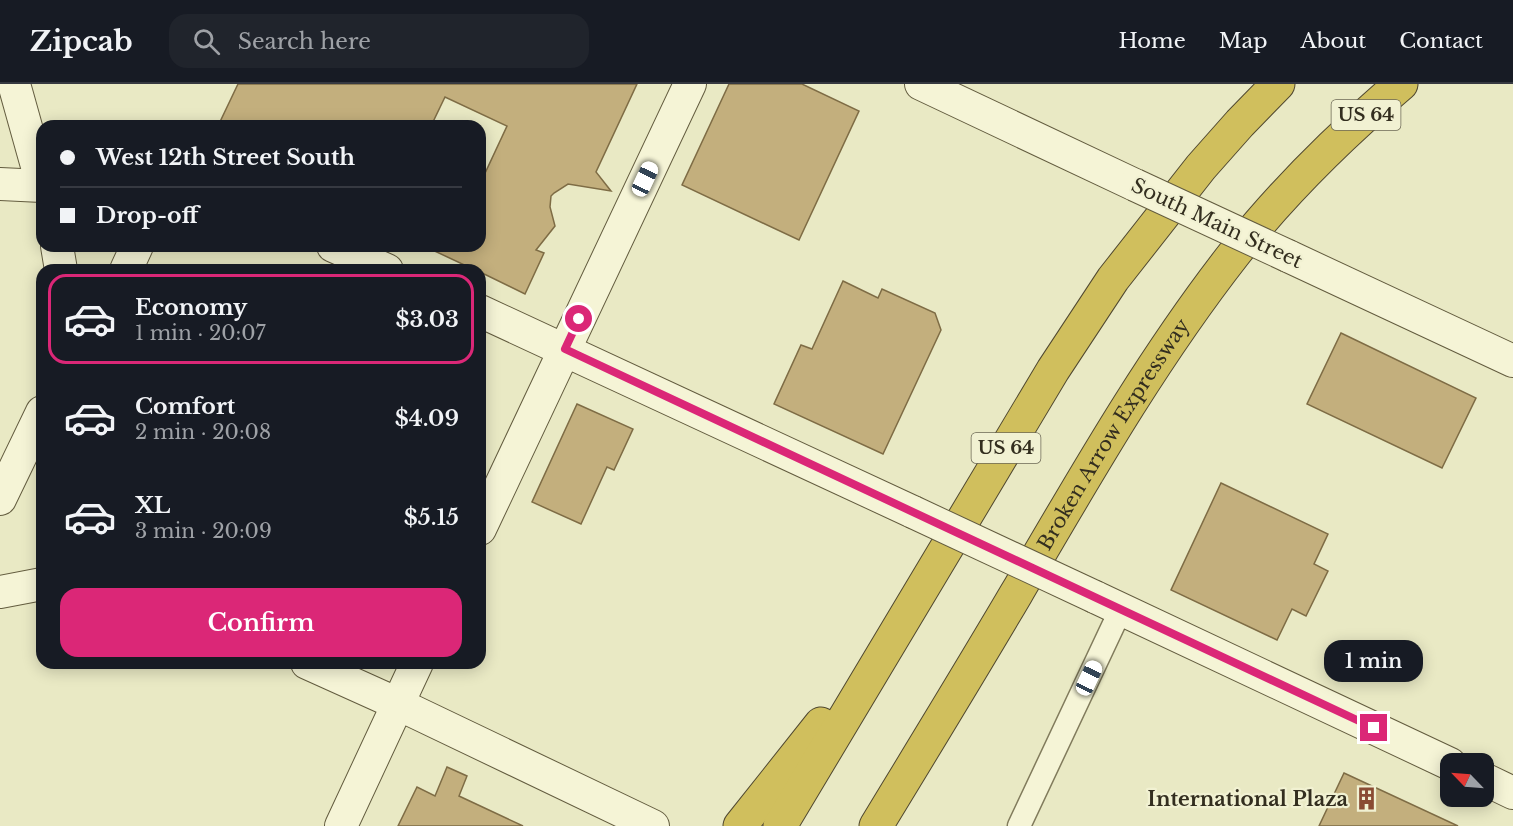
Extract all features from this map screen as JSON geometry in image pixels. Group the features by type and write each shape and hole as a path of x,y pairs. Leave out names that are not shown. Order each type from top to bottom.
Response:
{"highway":[{"name":"US 64","path":"780,826 1053,370 1113,279 1201,167 1278,84"},
{"name":"Broken Arrow Expressway","path":"876,826 1077,489 1164,350 1235,254 1274,208 1332,147 1401,84"},
{"path":"740,826 904,619"},
{"path":"898,826 1001,619"}],"street":[{"path":"14,84 36,163"},
{"path":"486,516 690,84"},
{"name":"South Main Street","path":"921,84 1513,361"},
{"path":"0,184 36,185"},
{"path":"346,252 374,264"},
{"path":"486,314 1440,759"},
{"path":"0,499 36,424"},
{"path":"0,592 36,585"},
{"path":"1019,826 1108,603"},
{"path":"320,669 653,826"},
{"path":"341,826 414,669"},
{"path":"1494,784 1513,793"}],"building":[{"path":"238,84 637,84 596,172 611,191 568,184 551,196 550,207 555,226 536,250 544,253 525,294 486,275 486,264 462,264 437,252 486,252 486,171 507,126 445,97 434,120 221,120"},
{"path":"729,84 802,84 859,111 799,240 682,185"},
{"path":"843,281 878,298 882,289 935,313 941,330 883,454 774,404 801,345 812,349"},
{"path":"1341,333 1476,398 1442,468 1307,404"},
{"path":"577,404 633,429 614,470 607,467 581,524 532,502"},
{"path":"1221,483 1328,534 1314,564 1328,571 1306,616 1292,609 1277,640 1171,590"},
{"path":"447,767 467,776 459,796 523,826 398,826 417,787 435,796"},
{"name":"International Plaza","path":"1344,773 1458,826 1319,826"}],"place":[{"name":"International Plaza","path":"1366,799"}],"route":[{"path":"579,319 565,349 1374,728"}]}
